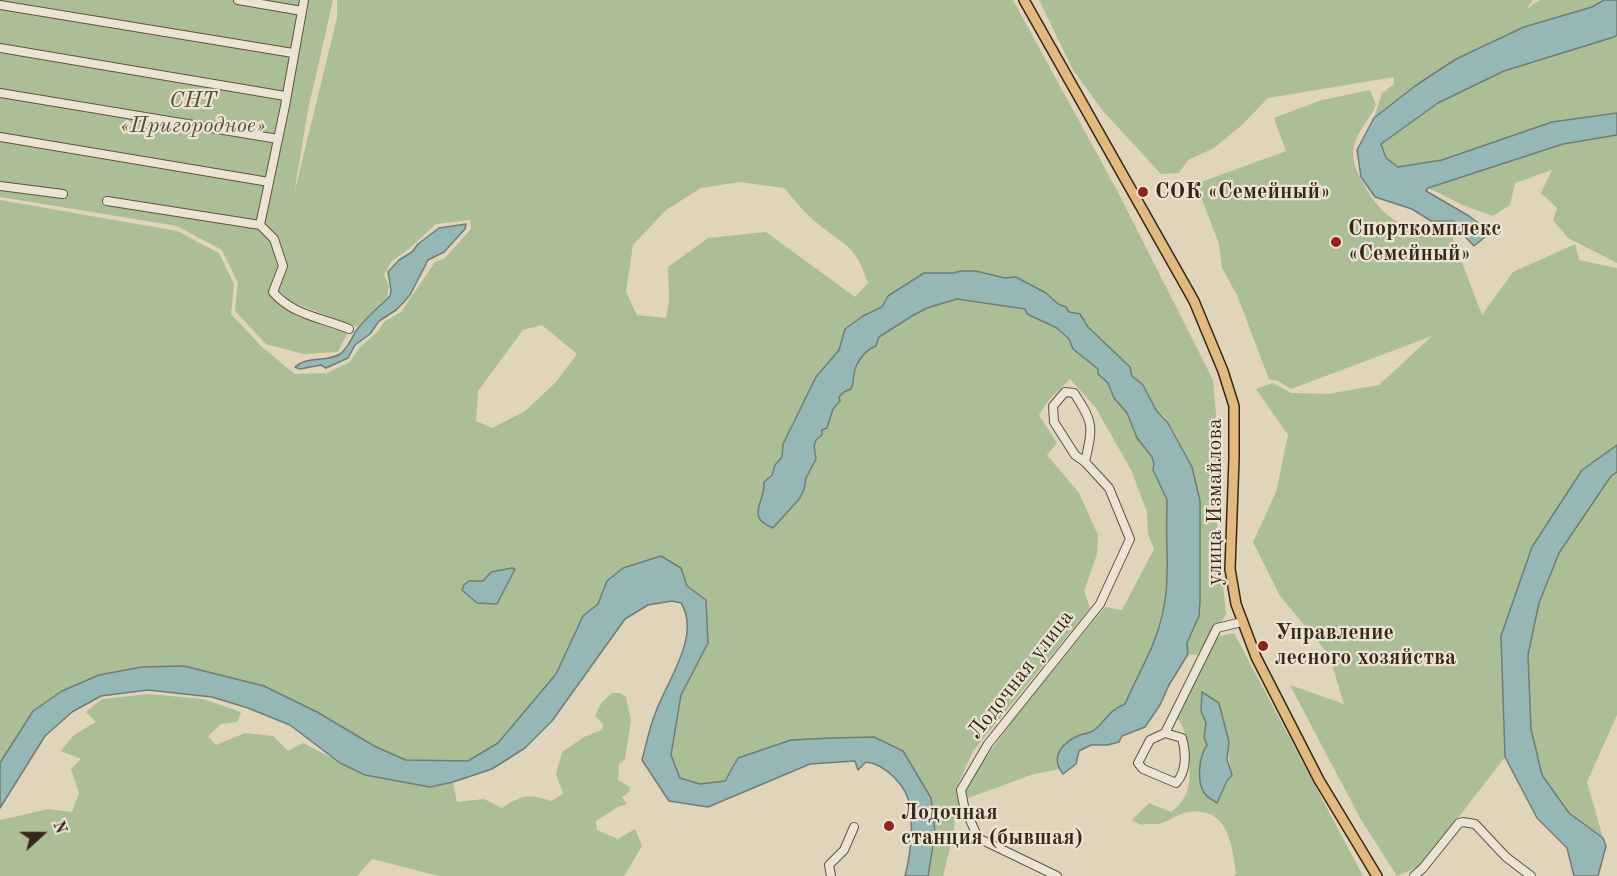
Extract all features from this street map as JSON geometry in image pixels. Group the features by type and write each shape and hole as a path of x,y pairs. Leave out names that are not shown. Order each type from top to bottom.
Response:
{"main road":[{"name":"улица Измайлова","path":"1024,0 1194,301 1223,371 1234,406 1230,568 1236,604 1261,666 1320,780 1377,876"}],"street":[{"path":"238,0 302,11"},
{"path":"260,225 304,0"},
{"path":"0,5 293,53"},
{"path":"0,48 285,96"},
{"path":"0,93 278,139"},
{"path":"0,137 269,182"},
{"path":"0,186 63,194"},
{"path":"108,201 260,225 274,239 283,266 273,292 301,314 324,318 349,329"},
{"name":"Лодочная улица","path":"1057,876 978,838 964,806 961,790 988,744 1100,604 1130,539 1109,488 1085,462 1075,455 1054,422 1053,406 1065,392 1074,393 1090,417 1091,438 1085,462"},
{"path":"1165,733 1182,738 1186,752 1181,777 1176,783 1143,769 1138,763 1150,740 1165,733 1217,628 1242,622"},
{"path":"1414,876 1459,823 1463,822 1475,824 1506,857 1531,876"},
{"path":"831,876 829,865 844,850 854,827"}],"green space":[{"name":"СНТ «Пригородное»","path":"0,0 333,0 308,110 294,194 337,18 337,0 1013,0 1119,194 1213,380 1220,459 1217,522 1226,615 1197,655 1188,654 1187,643 1199,616 1200,501 1195,477 1177,437 1164,416 1156,410 1143,385 1132,376 1130,367 1088,327 1086,321 1069,312 1066,307 1058,304 1046,293 1016,277 1005,278 983,272 961,271 924,273 885,302 882,307 863,316 845,329 839,350 816,377 783,444 782,457 764,482 758,514 764,524 772,528 800,498 806,478 816,459 814,446 816,440 822,435 822,430 828,428 839,397 854,383 855,372 862,356 876,346 879,337 912,316 927,308 958,299 1025,309 1027,314 1057,328 1069,339 1073,349 1098,369 1098,374 1108,383 1114,398 1127,413 1134,433 1152,457 1153,471 1167,500 1165,600 1157,636 1125,704 1118,707 1092,732 1072,739 1057,755 1059,769 1031,775 968,798 964,788 1016,716 1105,607 1122,610 1154,549 1148,534 1147,512 1132,472 1096,408 1070,379 1048,401 1039,415 1057,443 1047,455 1079,493 1098,535 1097,554 1084,591 1090,608 973,751 956,789 959,805 943,876 928,876 935,833 874,737 791,740 738,758 725,781 700,784 680,778 671,755 681,695 708,643 681,568 607,581 598,604 583,616 556,674 498,743 468,761 406,760 376,747 142,667 99,675 62,691 7,752 0,763 0,200 177,231 219,253 234,284 231,314 262,347 295,374 327,373 350,362 359,348 377,332 384,322 401,312 435,262 445,258 471,229 470,220 436,224 391,262 384,275 389,286 387,297 357,327 292,302 277,290 271,295 298,317 346,329 347,334 338,352 304,354 266,344 235,311 238,283 222,250 177,226 0,197","holes":["740,182 784,188 804,211 854,253 868,283 855,297 766,232 708,238 668,267 669,301 666,318 637,315 626,292 633,245 666,210 701,188","542,325 577,354 556,382 525,411 492,428 476,421 478,391 523,330","515,569 497,604 483,603 462,590 469,581 483,581 491,572"]},
{"path":"1039,0 1533,0 1526,9 1540,0 1604,0 1592,7 1456,59 1415,86 1374,118 1382,93 1394,84 1394,77 1268,98 1242,125 1214,148 1188,160 1179,173 1161,174 1103,111 1073,70"},
{"path":"1617,35 1617,113 1552,122 1442,160 1398,167 1386,158 1381,144 1438,103 1504,71"},
{"path":"1370,90 1376,105 1358,135 1353,151 1360,177 1380,207 1398,222 1409,227 1452,236 1482,315 1513,272 1575,244 1579,260 1617,268 1617,445 1582,470 1532,547 1501,636 1505,757 1421,866 1397,876 1360,818 1290,685 1344,704 1329,655 1280,596 1253,542 1276,492 1288,435 1256,389 1273,383 1291,393 1328,394 1379,385 1432,336 1291,389 1278,381 1269,379 1237,295 1222,268 1219,244 1196,184 1286,151 1274,118 1322,100"},
{"path":"1617,135 1617,263 1568,238 1553,220 1557,208 1541,193 1552,170 1515,183 1510,205 1493,216 1465,206 1428,188 1563,144"},
{"path":"1617,472 1617,715 1587,782 1603,838 1569,813 1542,775 1531,729 1528,655 1539,603 1559,553 1611,476"},
{"path":"1234,633 1363,876 1234,876 1236,873 1230,840 1220,821 1212,815 1189,812 1162,823 1141,825 1132,820 1149,803 1171,812 1185,795 1189,781 1187,741 1177,718 1216,637","holes":["1201,699 1219,703 1232,775 1222,793 1213,800 1204,789 1200,774 1201,758 1207,745"]},
{"path":"612,693 620,693 626,697 631,720 625,759 619,764 618,780 630,787 629,792 622,797 627,804 596,821 597,830 618,839 635,829 642,846 624,876 439,876 372,859 357,876 0,876 0,820 48,809 72,812 79,793 71,769 81,759 61,751 74,735 96,722 86,712 102,699 148,694 203,699 241,712 237,722 221,724 208,736 216,745 245,733 273,736 288,751 303,743 365,775 430,787 453,782 457,802 484,799 502,808 525,797 551,801 563,794 556,774 562,752 584,737 602,730 603,724 595,716 602,702"}],"water":[{"path":"1604,0 1617,0 1617,35 1614,37 1504,71 1438,103 1381,144 1386,158 1398,167 1442,160 1552,122 1617,113 1617,135 1563,144 1428,188 1426,191 1485,228 1485,237 1474,246 1458,229 1454,221 1431,221 1412,209 1375,197 1361,177 1357,150 1374,118 1415,86 1456,59 1524,27 1592,7"},
{"path":"466,224 465,229 444,252 428,260 410,295 403,303 379,321 370,334 355,345 348,358 326,368 321,365 300,369 295,367 306,361 335,357 340,354 356,331 390,296 388,272 399,260 412,252 418,244 439,228"},
{"path":"976,271 1005,278 1016,277 1046,293 1058,304 1066,307 1069,312 1080,314 1088,327 1130,367 1132,376 1143,385 1156,410 1168,423 1192,467 1200,501 1199,616 1187,643 1188,654 1145,727 1122,736 1119,742 1091,745 1079,751 1076,764 1063,774 1057,761 1060,750 1074,738 1093,731 1110,713 1125,704 1154,642 1162,615 1166,589 1167,500 1153,470 1152,457 1137,438 1127,413 1114,398 1108,383 1098,374 1098,369 1073,349 1069,339 1057,328 1027,314 1025,309 957,299 927,308 912,316 879,337 876,346 868,350 859,361 851,389 839,397 840,401 833,409 827,428 822,430 822,435 816,440 814,446 816,459 806,478 800,498 773,528 764,524 758,514 764,482 772,475 775,465 782,457 783,444 816,377 839,350 845,329 863,316 882,307 888,296 924,273"},
{"path":"1617,445 1617,472 1611,476 1559,553 1539,603 1528,655 1531,729 1542,775 1569,813 1603,838 1606,846 1598,876 1574,876 1567,848 1537,818 1505,757 1501,636 1532,547 1582,470"},
{"path":"661,556 681,568 687,586 706,600 708,643 681,695 671,755 680,778 700,784 725,781 738,758 791,740 874,737 903,751 931,798 935,833 928,876 905,876 911,832 908,798 894,777 873,764 866,762 858,770 855,761 810,764 708,807 669,801 642,760 653,720 685,645 686,616 681,603 672,601 648,605 625,619 552,721 525,748 492,769 453,782 430,787 365,775 340,763 290,725 248,708 212,697 148,690 101,696 72,712 45,736 0,808 0,763 33,711 62,691 99,675 142,667 184,666 264,686 317,712 376,747 406,760 468,761 498,743 556,674 583,616 598,604 607,581 623,568"},
{"path":"515,569 497,604 477,603 462,590 469,581 483,581 491,572"},
{"path":"1202,692 1219,703 1229,742 1227,759 1232,775 1217,803 1205,794 1200,783 1200,762 1207,745 1204,737 1206,723 1201,711"}],"place":[{"name":"СОК «Семейный»","path":"1143,192"},
{"name":"Спорткомплекс «Семейный»","path":"1336,242"},
{"name":"Управление лесного хозяйства","path":"1263,646"},
{"name":"Лодочная станция (бывшая)","path":"889,826"}]}
